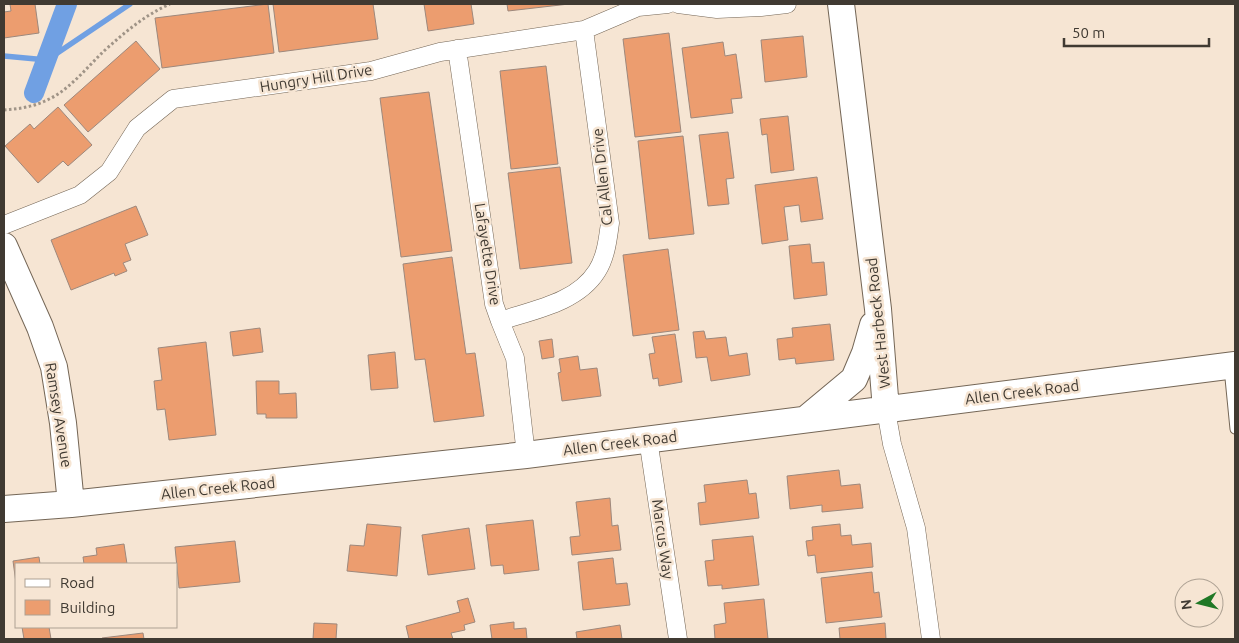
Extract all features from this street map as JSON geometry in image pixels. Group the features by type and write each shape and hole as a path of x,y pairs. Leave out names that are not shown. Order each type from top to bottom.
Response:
{"street":[{"name":"Hungry Hill Drive","path":"4,225 80,195 109,172 137,128 173,99 371,71 440,52 584,30 638,7 668,4"},
{"path":"678,4 717,9 787,4"},
{"name":"West Harbeck Road","path":"841,4 878,310 886,410 892,444 916,528 930,639"},
{"name":"Cal Allen Drive","path":"500,321 560,301 583,288 598,270 607,244 610,223 584,30"},
{"name":"Lafayette Drive","path":"457,50 494,304 515,358 526,455"},
{"name":"Ramsey Avenue","path":"4,246 37,319 54,367 63,424 71,504"},
{"path":"806,420 854,379 865,353 878,310"},
{"name":"Allen Creek Road","path":"4,509 71,504 526,455 1232,365"},
{"name":"Marcus Way","path":"648,439 678,639"}],"lane":[{"path":"1232,365 1235,430"}],"path":[{"path":"4,110 23,108 46,100 74,81 126,31 152,12 170,4"}],"building":[{"path":"10,4 35,4 39,33 4,38 4,12 11,11"},
{"path":"268,4 274,53 162,68 155,18"},
{"path":"273,4 373,4 378,39 279,52"},
{"path":"424,4 471,4 474,24 428,31"},
{"path":"507,4 569,4 508,11"},
{"path":"669,33 681,132 635,137 623,39"},
{"path":"803,36 807,77 765,82 761,40"},
{"path":"136,41 160,69 88,132 64,105"},
{"path":"723,42 725,56 736,54 742,98 731,99 733,113 691,118 682,48"},
{"path":"546,66 558,164 511,169 500,71"},
{"path":"429,92 452,251 401,257 380,98"},
{"path":"58,107 92,145 68,166 63,161 38,183 5,146 30,124 34,129"},
{"path":"788,116 794,170 771,173 767,134 762,135 760,119"},
{"path":"728,132 734,178 726,179 729,204 708,206 699,135"},
{"path":"683,136 694,234 649,239 638,141"},
{"path":"560,167 572,263 520,269 508,173"},
{"path":"817,177 823,219 801,222 799,205 784,207 788,240 762,244 755,185"},
{"path":"136,206 148,235 125,244 131,260 123,263 127,271 115,276 114,273 71,290 51,240"},
{"path":"810,244 812,263 824,262 827,295 794,299 789,246"},
{"path":"668,249 679,330 633,336 623,255"},
{"path":"452,257 466,354 475,353 484,416 434,422 425,359 415,360 403,264"},
{"path":"830,324 834,360 796,364 795,358 779,360 777,339 793,337 792,328"},
{"path":"260,328 263,352 233,356 230,332"},
{"path":"704,331 706,339 726,337 729,356 747,353 750,375 711,381 707,357 696,358 693,332"},
{"path":"675,334 682,382 659,386 658,378 653,379 649,354 655,353 652,337"},
{"path":"552,339 554,357 542,359 539,341"},
{"path":"206,342 216,435 169,440 165,409 157,410 154,381 162,380 158,348"},
{"path":"395,352 398,388 371,390 368,355"},
{"path":"578,356 580,370 597,368 601,396 562,401 558,373 561,372 559,359"},
{"path":"256,381 279,381 279,394 296,393 297,418 266,418 266,414 257,414"},
{"path":"839,470 841,486 860,484 863,508 822,512 822,505 790,509 787,476"},
{"path":"747,480 749,494 756,493 759,518 700,525 698,503 706,502 704,485"},
{"path":"610,498 612,526 618,525 621,550 572,555 570,537 580,536 576,502"},
{"path":"533,520 539,570 504,574 503,565 491,566 486,525"},
{"path":"367,524 401,527 397,576 347,571 350,545 364,546"},
{"path":"840,524 841,536 851,535 852,545 871,543 873,567 817,573 815,555 808,556 806,541 813,540 812,527"},
{"path":"469,528 475,569 428,575 422,535"},
{"path":"753,536 759,585 722,589 722,585 708,586 705,561 714,560 712,540"},
{"path":"235,541 240,582 179,588 175,547"},
{"path":"124,544 127,563 84,563 83,557 97,555 96,548"},
{"path":"39,557 40,563 15,563 15,576 13,561"},
{"path":"613,558 616,584 627,583 630,605 583,610 578,562"},
{"path":"872,572 874,593 879,592 882,617 826,623 821,578"},
{"path":"468,598 475,622 464,625 465,630 451,633 453,639 409,639 406,626 460,612 457,601"},
{"path":"764,599 768,639 715,639 714,625 726,623 724,603"},
{"path":"514,622 514,629 526,628 527,639 492,639 490,625"},
{"path":"314,623 337,624 336,639 313,639"},
{"path":"885,623 886,639 840,639 839,628"},
{"path":"620,625 622,639 577,639 576,632"},
{"path":"22,628 49,628 51,639 24,639"},
{"path":"143,633 144,639 102,638"}],"waterway":[{"path":"34,93 67,4"},
{"path":"4,56 47,60 130,4"}]}
